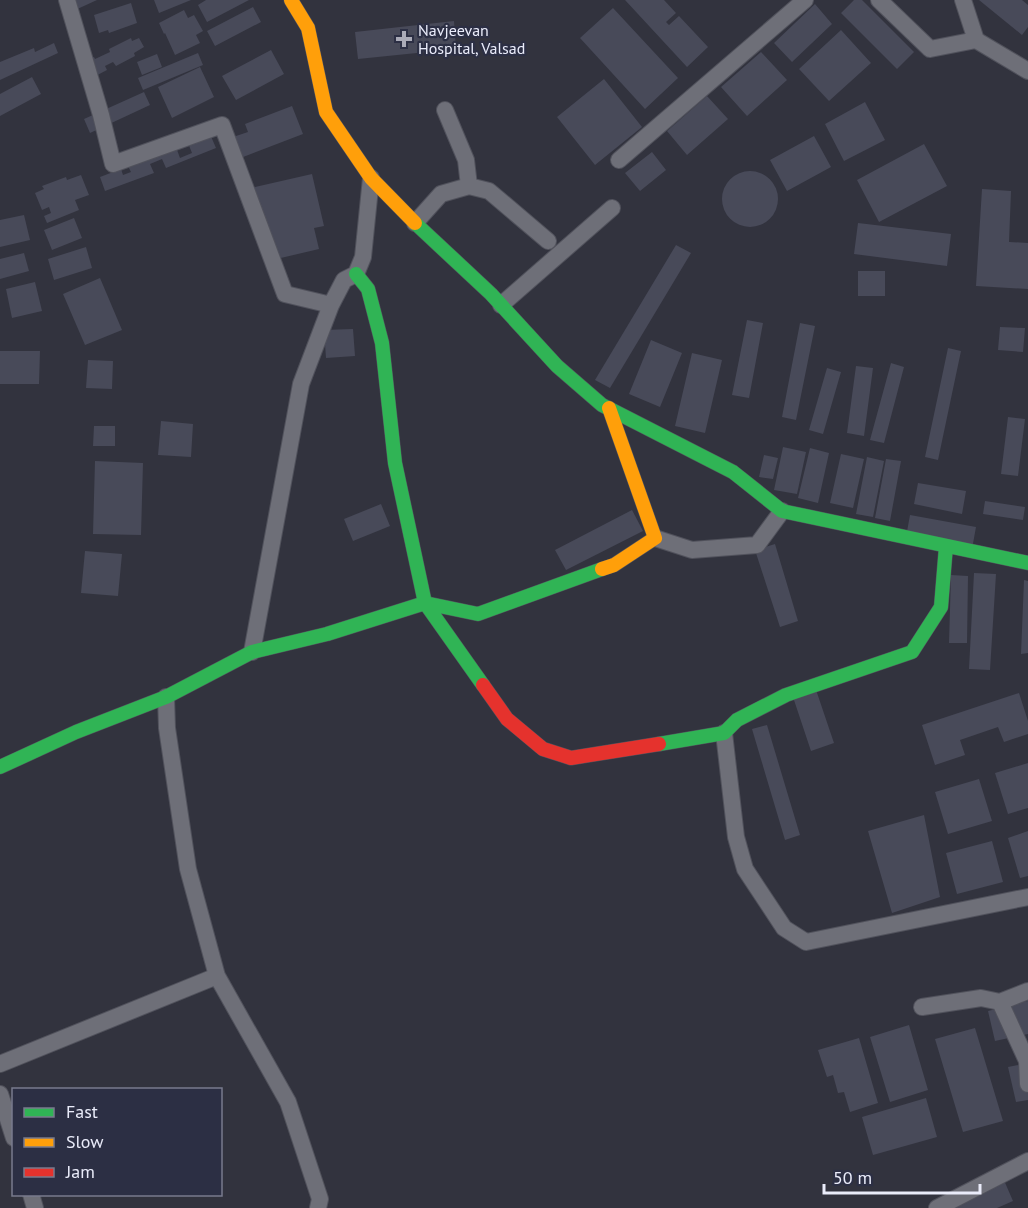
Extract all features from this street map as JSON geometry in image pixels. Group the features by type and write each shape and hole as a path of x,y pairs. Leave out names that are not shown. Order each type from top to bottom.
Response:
{"street":[{"path":"67,0 113,164 222,125 285,294 331,305"},
{"path":"291,0 308,28 326,112 371,178 501,305 557,366 602,405 733,472 782,511 1028,563"},
{"path":"619,160 805,0"},
{"path":"879,0 930,49 976,40"},
{"path":"963,0 976,40 1028,71"},
{"path":"445,110 466,160 469,186"},
{"path":"252,652 301,384 331,305 344,280 356,274 363,256 371,178"},
{"path":"415,223 441,194 469,186 489,191 548,241"},
{"path":"501,305 612,208"},
{"path":"356,274 368,289 382,343 395,463 425,603 507,719 543,749 571,758 724,733 737,720 786,695 912,652 941,607 946,546"},
{"path":"609,408 655,538"},
{"path":"655,538 692,550 757,545 782,511"},
{"path":"0,767 76,732 166,697 252,652 327,634 425,603 478,614 614,565 655,538"},
{"path":"166,697 167,728 188,869 217,976 288,1102 320,1199 318,1208"},
{"path":"724,733 736,837 745,869 784,928 806,942 1028,897"},
{"path":"0,1064 217,976"},
{"path":"922,1007 981,998 1000,1002 1028,991"},
{"path":"1000,1002 1027,1061 1028,1084"},
{"path":"0,1094 12,1132"},
{"path":"937,1208 1028,1161"}],"building":[{"path":"69,0 97,0 73,11"},
{"path":"154,0 191,0 159,13"},
{"path":"206,0 249,0 207,22 198,5"},
{"path":"625,0 664,0 676,13 666,22 669,25 679,16 708,47 687,67"},
{"path":"854,0 862,0 914,52 897,69 841,13"},
{"path":"979,0 1022,0 1028,5 1028,27 1022,35"},
{"path":"131,3 137,23 109,33 108,30 99,33 94,15"},
{"path":"815,4 832,24 792,62 774,43"},
{"path":"253,7 261,22 215,46 207,31"},
{"path":"613,8 678,78 645,109 580,38"},
{"path":"184,10 188,18 194,15 203,31 196,35 200,43 175,55 159,23"},
{"path":"454,21 456,49 358,59 355,32"},
{"path":"841,30 871,63 829,101 799,69"},
{"path":"131,38 132,41 139,38 144,47 134,53 135,56 116,66 113,62 105,66 107,70 86,81 80,63 110,52 109,49"},
{"path":"54,43 58,53 0,80 0,62 34,48 35,52"},
{"path":"271,50 284,74 236,100 222,76"},
{"path":"761,52 787,80 747,116 721,87"},
{"path":"198,53 203,65 143,90 138,78"},
{"path":"157,54 162,67 142,75 137,62"},
{"path":"200,67 214,97 172,118 158,87"},
{"path":"32,77 41,94 0,116 0,94"},
{"path":"604,79 642,127 595,165 557,117"},
{"path":"144,92 150,105 90,133 84,119"},
{"path":"707,96 728,119 687,155 667,131"},
{"path":"865,102 885,140 844,161 825,124"},
{"path":"292,106 303,134 238,159 230,138 248,132 245,124"},
{"path":"210,134 216,148 166,168 162,159 150,164 154,173 105,191 100,177 121,169 123,175 131,172 128,166 176,147 180,158 192,153 188,143"},
{"path":"814,136 831,167 787,191 770,160"},
{"path":"924,144 947,186 879,222 857,180"},
{"path":"652,152 666,170 640,191 625,173"},
{"path":"745,171 755,171 770,179 776,188 778,199 776,210 770,219 755,227 745,227 734,222 727,215 722,204 722,194 727,183 734,176"},
{"path":"312,174 324,226 314,228 319,249 268,261 251,188"},
{"path":"81,175 89,195 75,200 79,210 47,223 44,216 51,213 49,207 42,210 35,193 44,189 42,186 66,177 67,180"},
{"path":"982,189 1011,191 1009,242 1028,243 1028,289 976,286"},
{"path":"24,215 30,240 0,247 0,220"},
{"path":"74,218 82,238 52,250 44,230"},
{"path":"858,223 951,234 947,266 854,254"},
{"path":"676,245 691,253 610,388 595,380"},
{"path":"86,247 92,268 54,280 48,259"},
{"path":"24,253 29,271 0,279 0,259"},
{"path":"858,271 885,271 885,296 858,296"},
{"path":"100,278 122,330 85,345 63,294"},
{"path":"35,282 42,311 12,318 6,289"},
{"path":"747,320 763,323 749,398 732,395"},
{"path":"800,323 815,326 796,420 782,417"},
{"path":"1000,327 1025,328 1023,352 998,350"},
{"path":"353,329 355,356 326,358 324,330"},
{"path":"651,340 682,353 660,407 629,394"},
{"path":"948,348 961,351 938,460 925,457"},
{"path":"0,351 40,351 39,384 0,384"},
{"path":"692,353 722,360 705,433 675,426"},
{"path":"88,360 113,361 112,389 86,388"},
{"path":"891,363 904,367 884,443 870,440"},
{"path":"856,366 873,368 864,436 847,433"},
{"path":"827,368 841,372 823,434 809,430"},
{"path":"1008,417 1025,419 1018,476 1001,474"},
{"path":"161,421 193,424 191,457 158,455"},
{"path":"94,426 115,426 115,446 93,446"},
{"path":"783,447 806,452 797,494 774,490"},
{"path":"810,448 829,453 818,503 798,498"},
{"path":"841,454 864,459 853,508 830,503"},
{"path":"764,455 778,458 773,479 759,477"},
{"path":"867,457 884,461 873,517 856,514"},
{"path":"886,459 901,461 890,521 875,518"},
{"path":"95,461 143,463 141,535 93,534"},
{"path":"918,483 966,491 962,514 914,504"},
{"path":"985,501 1025,507 1023,520 983,514"},
{"path":"381,504 390,526 353,541 344,519"},
{"path":"632,510 643,531 566,570 555,550"},
{"path":"910,515 976,527 972,549 906,537"},
{"path":"775,544 798,621 780,627 755,550"},
{"path":"85,551 122,554 118,596 81,593"},
{"path":"974,573 996,574 990,670 969,669"},
{"path":"951,575 968,576 967,643 949,643"},
{"path":"1024,580 1028,581 1028,653 1021,654"},
{"path":"813,681 834,743 811,751 790,688"},
{"path":"1019,693 1028,721 1028,734 1004,742 998,727 960,740 965,755 935,765 922,725"},
{"path":"767,725 800,835 785,840 752,729"},
{"path":"1028,763 1028,808 1008,814 995,773"},
{"path":"979,779 992,821 948,834 935,792"},
{"path":"924,815 940,897 892,913 868,831"},
{"path":"1028,831 1028,876 1020,878 1008,838"},
{"path":"992,841 1003,882 957,894 946,853"},
{"path":"1028,1001 1028,1034 995,1041 988,1011"},
{"path":"909,1025 928,1090 890,1102 870,1037"},
{"path":"975,1028 1003,1121 963,1132 935,1039"},
{"path":"859,1038 878,1103 850,1112 844,1092 838,1093 833,1075 827,1077 818,1050"},
{"path":"1028,1063 1028,1100 1016,1102 1008,1067"},
{"path":"926,1098 937,1137 873,1155 862,1117"},
{"path":"1003,1178 1013,1201 997,1208 933,1208"}],"traffic: fast":[{"path":"415,223 491,294 557,366 602,405 733,472 782,511 1028,563"},
{"path":"356,274 368,289 382,343 395,463 425,603 483,685"},
{"path":"659,744 724,733 737,720 786,695 912,652 941,607 946,546"},
{"path":"0,767 76,732 166,697 252,652 327,634 425,603 478,614 602,569"}],"traffic: slow":[{"path":"291,0 308,28 326,112 371,178 415,223"},
{"path":"602,569 614,565 655,538 609,408"}],"traffic: jam":[{"path":"483,685 507,719 543,749 571,758 659,744"}],"place":[{"name":"Navjeevan Hospital, Valsad","path":"404,39"}]}
